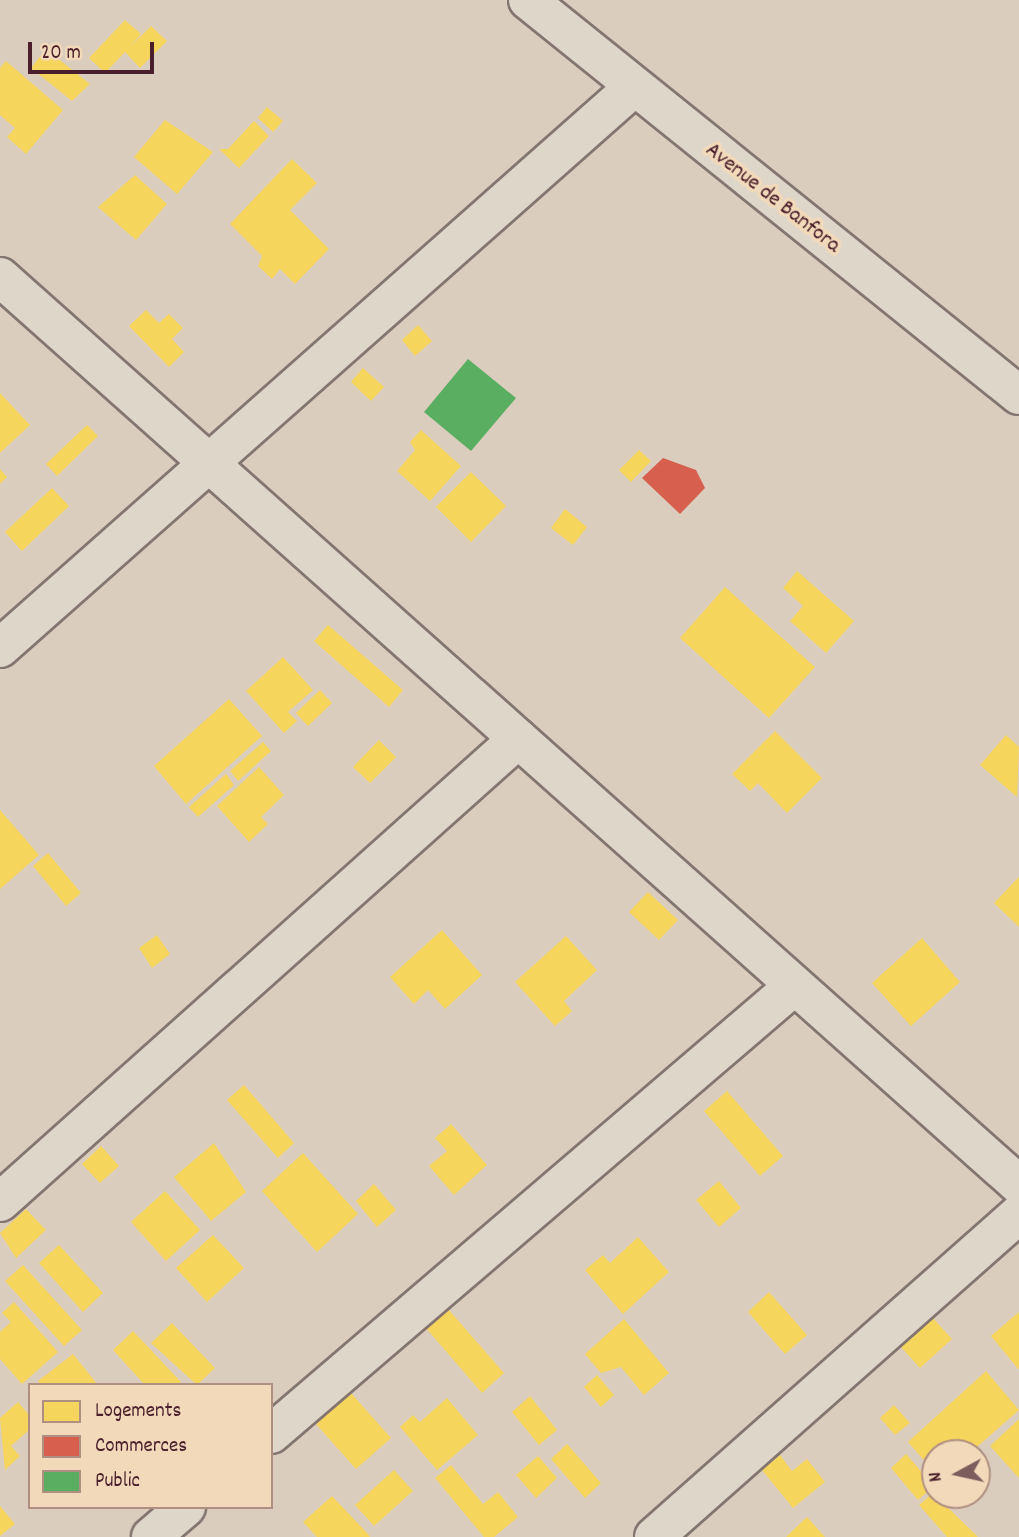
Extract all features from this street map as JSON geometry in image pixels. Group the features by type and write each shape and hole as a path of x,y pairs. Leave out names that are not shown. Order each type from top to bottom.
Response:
{"street":[{"name":"Avenue de Banfora","path":"528,0 633,88 1019,395"},
{"path":"0,648 633,88"},
{"path":"0,276 210,460 793,987 1019,1185"},
{"path":"0,1202 518,739"},
{"path":"273,1432 793,987"},
{"path":"654,1537 1019,1214"},
{"path":"151,1537 184,1509"}],"building: Logements":[{"path":"125,20 141,34 130,47 151,26 167,41 140,68 125,52 105,73 89,58"},
{"path":"46,49 90,84 72,101 31,68"},
{"path":"6,61 63,110 26,154 7,137 15,128 0,115 0,68"},
{"path":"267,107 283,121 273,132 258,118"},
{"path":"165,120 213,152 177,194 134,157"},
{"path":"254,121 269,136 239,168 219,149 228,149"},
{"path":"292,159 317,183 290,210 329,249 295,284 280,269 272,279 258,266 262,256 230,224"},
{"path":"135,175 167,204 136,240 98,207"},
{"path":"146,310 159,323 169,314 183,328 172,339 184,352 169,367 129,326"},
{"path":"418,325 432,341 415,356 402,340"},
{"path":"363,368 384,387 371,401 351,382"},
{"path":"0,393 30,425 0,453"},
{"path":"87,425 98,436 57,476 46,464"},
{"path":"421,430 461,466 430,501 397,471 415,450 410,442"},
{"path":"639,450 651,461 631,482 619,470"},
{"path":"0,469 7,477 0,484"},
{"path":"471,472 506,506 471,542 436,507"},
{"path":"52,488 69,506 22,551 5,532"},
{"path":"565,509 587,527 573,545 551,528"},
{"path":"797,571 854,621 826,653 790,621 803,606 783,588"},
{"path":"725,587 815,667 769,718 680,638"},
{"path":"328,625 403,690 389,707 314,641"},
{"path":"283,657 313,690 288,712 297,721 284,733 246,691"},
{"path":"320,690 332,703 308,726 296,713"},
{"path":"229,699 262,736 186,804 154,766"},
{"path":"775,731 822,778 787,813 758,783 750,791 732,774"},
{"path":"1006,735 1019,747 1017,797 980,765"},
{"path":"379,740 396,757 370,783 353,767"},
{"path":"263,742 271,751 238,781 230,771"},
{"path":"259,767 284,795 261,817 268,824 249,842 217,806"},
{"path":"226,774 234,785 198,817 189,807"},
{"path":"0,810 39,855 0,889"},
{"path":"48,853 81,893 66,906 33,866"},
{"path":"1019,877 1019,927 994,903"},
{"path":"648,892 678,920 659,940 629,912"},
{"path":"442,930 482,975 445,1009 428,990 414,1004 390,977"},
{"path":"157,935 170,954 152,968 139,948"},
{"path":"566,936 597,970 564,1001 572,1011 555,1026 515,982"},
{"path":"922,938 960,982 911,1026 872,983"},
{"path":"244,1085 294,1143 278,1158 227,1100"},
{"path":"727,1091 783,1156 760,1176 704,1111"},
{"path":"451,1124 487,1165 454,1195 429,1166 447,1151 435,1138"},
{"path":"214,1143 246,1192 211,1221 174,1177"},
{"path":"101,1146 119,1166 100,1183 82,1164"},
{"path":"303,1153 358,1214 317,1252 262,1191"},
{"path":"719,1181 741,1208 719,1227 696,1200"},
{"path":"374,1184 396,1210 377,1227 356,1201"},
{"path":"165,1191 200,1230 166,1261 131,1222"},
{"path":"26,1209 46,1230 16,1258 0,1233"},
{"path":"213,1235 244,1268 207,1302 176,1268"},
{"path":"638,1237 669,1272 623,1314 585,1270 603,1255 610,1263"},
{"path":"59,1245 103,1293 83,1312 39,1263"},
{"path":"23,1265 82,1330 64,1346 5,1281"},
{"path":"769,1292 807,1335 785,1354 748,1312"},
{"path":"441,1301 504,1373 482,1393 419,1320"},
{"path":"14,1302 58,1352 22,1384 0,1359 0,1332 11,1322 2,1313"},
{"path":"1019,1312 1019,1370 991,1336"},
{"path":"932,1317 952,1339 920,1368 900,1346"},
{"path":"624,1319 669,1373 644,1395 621,1367 601,1373 585,1354"},
{"path":"172,1323 215,1368 199,1383 195,1383 151,1343"},
{"path":"133,1331 181,1382 143,1383 113,1350"},
{"path":"73,1354 96,1383 40,1383 38,1381"},
{"path":"986,1371 1019,1410 986,1439 921,1439 921,1457 908,1442"},
{"path":"597,1375 614,1395 601,1407 584,1387"},
{"path":"351,1393 391,1438 356,1469 316,1424"},
{"path":"530,1396 557,1430 539,1445 512,1412"},
{"path":"447,1398 478,1435 437,1470 400,1427 413,1415 420,1422"},
{"path":"18,1402 28,1414 28,1431 11,1446 20,1456 5,1470 0,1418"},
{"path":"894,1405 910,1423 895,1435 880,1418"},
{"path":"1019,1419 1019,1478 991,1447"},
{"path":"567,1444 601,1483 585,1498 551,1459"},
{"path":"906,1454 921,1471 921,1497 918,1500 891,1468"},
{"path":"780,1455 792,1471 807,1459 825,1482 793,1508 762,1470"},
{"path":"538,1456 557,1478 536,1498 516,1475"},
{"path":"451,1465 483,1504 498,1492 518,1517 494,1537 484,1537 435,1478"},
{"path":"394,1470 413,1491 374,1526 355,1505"},
{"path":"332,1496 370,1537 317,1537 303,1522"},
{"path":"0,1506 15,1524 0,1536"},
{"path":"922,1509 949,1509 978,1537 947,1537"},
{"path":"807,1517 825,1537 786,1537"}],"building: Commerces":[{"path":"663,458 696,470 705,488 680,514 642,478"}],"building: Public":[{"path":"468,359 516,398 471,451 424,412"}]}
